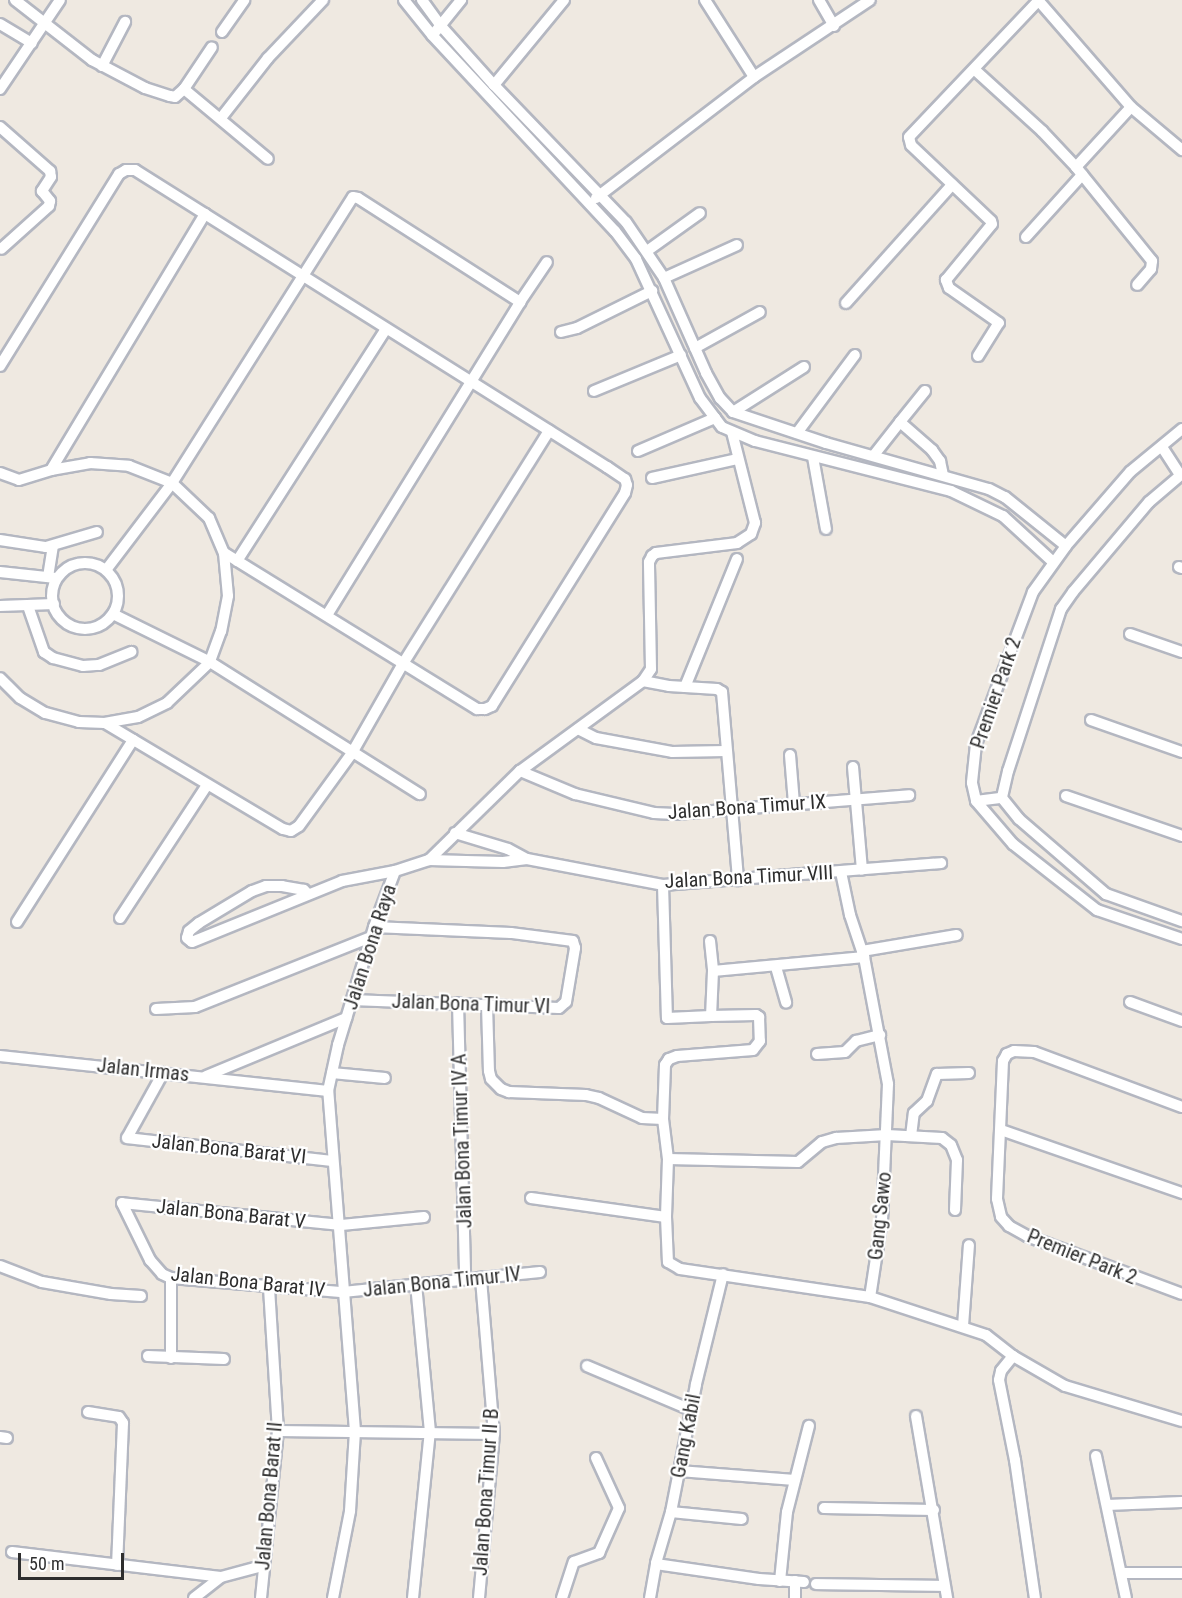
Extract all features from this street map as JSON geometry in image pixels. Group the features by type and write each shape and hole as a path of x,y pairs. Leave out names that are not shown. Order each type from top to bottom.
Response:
{"street":[{"path":"15,0 102,66 144,88 170,96 175,97 184,89 212,47"},
{"path":"0,89 46,24 60,0"},
{"path":"222,32 244,0"},
{"path":"221,118 268,58 323,0"},
{"path":"404,0 432,35 615,231 636,259 700,398 722,427 755,441 951,491 1003,516 1053,562"},
{"path":"422,0 441,26 494,85 626,222 664,278 720,398 733,412 826,443 943,475 1005,497 1066,546"},
{"path":"432,35 461,0"},
{"path":"494,85 564,0"},
{"path":"705,0 754,77"},
{"path":"819,0 834,26"},
{"path":"589,204 754,77 870,0"},
{"path":"978,356 999,323 949,288 946,280 992,224 911,145 909,137 975,70 1038,0 1131,107 1182,150"},
{"path":"102,66 125,22"},
{"path":"0,24 32,44"},
{"path":"975,70 1042,131 1079,171 1152,261 1151,268 1137,285"},
{"path":"184,89 268,159"},
{"path":"1026,237 1131,107"},
{"path":"0,127 51,174 42,191 50,201 49,206 2,249"},
{"path":"0,366 119,174 126,170 135,170 300,277 625,479 627,485 625,493 492,706 485,710 477,708 224,553"},
{"path":"846,303 952,185"},
{"path":"106,570 172,483 300,277 355,197 520,302"},
{"path":"647,251 700,213"},
{"path":"51,470 205,214"},
{"path":"664,278 737,245"},
{"path":"327,615 547,262"},
{"path":"561,332 577,328 652,291"},
{"path":"695,348 760,312"},
{"path":"667,324 682,320"},
{"path":"237,561 386,329"},
{"path":"594,391 681,355"},
{"path":"797,433 855,355"},
{"path":"733,412 804,367"},
{"path":"874,455 925,391"},
{"path":"638,451 715,417"},
{"path":"900,422 932,450 940,461 943,475"},
{"name":"Premier Park 2","path":"976,801 972,783 976,744 1033,592 1053,562 1130,472 1182,429"},
{"path":"105,723 207,785 291,831 299,826 352,753 404,662 549,431"},
{"path":"732,432 755,523 751,534 736,543 656,553 652,556 650,562 651,669 643,681 717,689 722,692 738,880"},
{"path":"826,443 818,458 826,529"},
{"path":"1162,447 1181,475"},
{"path":"652,478 738,459"},
{"path":"0,473 19,480 51,470 90,464 129,466 172,483 209,518 224,553 228,596 221,631 210,662 167,703 138,717 105,723 79,722 45,713 20,698 0,678"},
{"name":"Premier Park 2","path":"1002,798 1008,771 1061,609 1072,592 1149,502 1181,475"},
{"path":"0,540 53,546 97,532"},
{"path":"0,573 52,577 80,563 94,564 106,570 114,579 118,591 118,603 113,614 105,623 92,628 79,628 67,624 58,615 52,594 52,577 53,546"},
{"path":"685,687 737,559"},
{"path":"0,606 54,604"},
{"path":"28,606 44,652 53,658 83,666 99,665 132,652"},
{"path":"113,614 210,662 420,794"},
{"path":"1130,634 1182,652"},
{"name":"Jalan Bona Raya","path":"333,1598 350,1511 355,1431 343,1292 341,1225 332,1161 328,1091 346,1018 372,932 395,871 429,860 519,771 643,681"},
{"path":"1091,720 1182,752"},
{"path":"578,729 596,738 672,752 726,751"},
{"path":"17,922 134,740"},
{"path":"790,755 794,804"},
{"path":"853,768 862,870"},
{"name":"Jalan Bona Timur IX","path":"519,771 575,794 654,813 732,811 909,795"},
{"path":"120,918 207,785"},
{"path":"1066,796 1182,836"},
{"path":"976,801 1002,798 1019,819 1106,894 1182,921"},
{"path":"976,801 1013,844 1097,910 1182,939"},
{"name":"Jalan Bona Timur VIII","path":"455,833 508,849 527,859 663,885 941,863"},
{"path":"429,860 503,862 527,859"},
{"path":"308,894 304,890 282,886 266,886 252,891 204,919 189,931 186,938 192,942 308,894 362,875 395,871"},
{"name":"Gang Sawo","path":"841,872 863,954 888,1084 882,1219 870,1297"},
{"path":"663,885 667,1018 756,1015 759,1017 758,1045 753,1050 669,1059 665,1065 663,1119 668,1159 666,1217 668,1262 680,1269 870,1297 986,1335 1013,1356 1065,1386 1182,1421"},
{"path":"156,1009 195,1007 372,932"},
{"name":"Jalan Bona Timur VI","path":"352,1000 563,1006 566,1002 573,941 511,933 372,932"},
{"path":"713,971 776,967 863,954 957,935"},
{"path":"710,941 713,971 711,1016"},
{"path":"776,967 786,1003"},
{"path":"1130,1002 1182,1021"},
{"name":"Jalan Bona Timur IV A","path":"458,1003 465,1279"},
{"path":"488,1005 490,1079 501,1089 509,1092 586,1095 599,1098 642,1118 663,1119"},
{"name":"Jalan Irmas","path":"0,1056 203,1077 346,1018"},
{"path":"817,1054 844,1052 856,1041 880,1035"},
{"name":"Premier Park 2","path":"1182,1107 1034,1052 1014,1051 1007,1054 1003,1061 997,1199 1001,1217 1009,1226 1027,1236 1182,1294"},
{"name":"Jalan Bona Barat VI","path":"163,1073 126,1137 332,1161"},
{"path":"332,1073 385,1078"},
{"path":"911,1136 914,1113 927,1101 937,1074 969,1073"},
{"path":"203,1077 328,1091"},
{"path":"1001,1130 1182,1193"},
{"path":"668,1159 798,1162 822,1142 836,1138 887,1135 942,1138 951,1145 957,1160 955,1210"},
{"path":"531,1198 666,1217"},
{"name":"Jalan Bona Barat V","path":"122,1203 341,1225 424,1216"},
{"name":"Jalan Bona Barat IV","path":"122,1203 150,1260 162,1274 171,1278 343,1292"},
{"path":"963,1326 969,1245"},
{"path":"0,1266 42,1282 111,1294 141,1296"},
{"name":"Jalan Bona Timur IV","path":"343,1292 540,1272"},
{"name":"Gang Kabil","path":"650,1598 723,1274"},
{"path":"171,1278 171,1358"},
{"name":"Jalan Bona Timur II B","path":"479,1598 494,1434 480,1278"},
{"path":"413,1598 430,1432 416,1285"},
{"name":"Jalan Bona Barat II","path":"261,1598 262,1566 278,1431 269,1286"},
{"path":"148,1356 224,1359"},
{"path":"1013,1356 1001,1371 999,1380 1015,1460 1035,1598"},
{"path":"587,1366 691,1410"},
{"path":"88,1412 119,1416 123,1423 117,1565"},
{"path":"916,1416 934,1510 947,1598"},
{"path":"780,1581 787,1512 808,1425"},
{"path":"278,1431 494,1434"},
{"path":"1096,1456 1126,1598"},
{"path":"562,1598 574,1562 599,1553 619,1508 596,1458"},
{"path":"679,1471 795,1480"},
{"path":"1107,1505 1182,1502"},
{"path":"824,1508 934,1510"},
{"path":"671,1512 742,1519"},
{"path":"12,1552 221,1577 262,1566"},
{"path":"656,1564 799,1582 795,1598"},
{"path":"1121,1573 1182,1573"},
{"path":"194,1598 221,1577"},
{"path":"816,1584 944,1586"}]}
